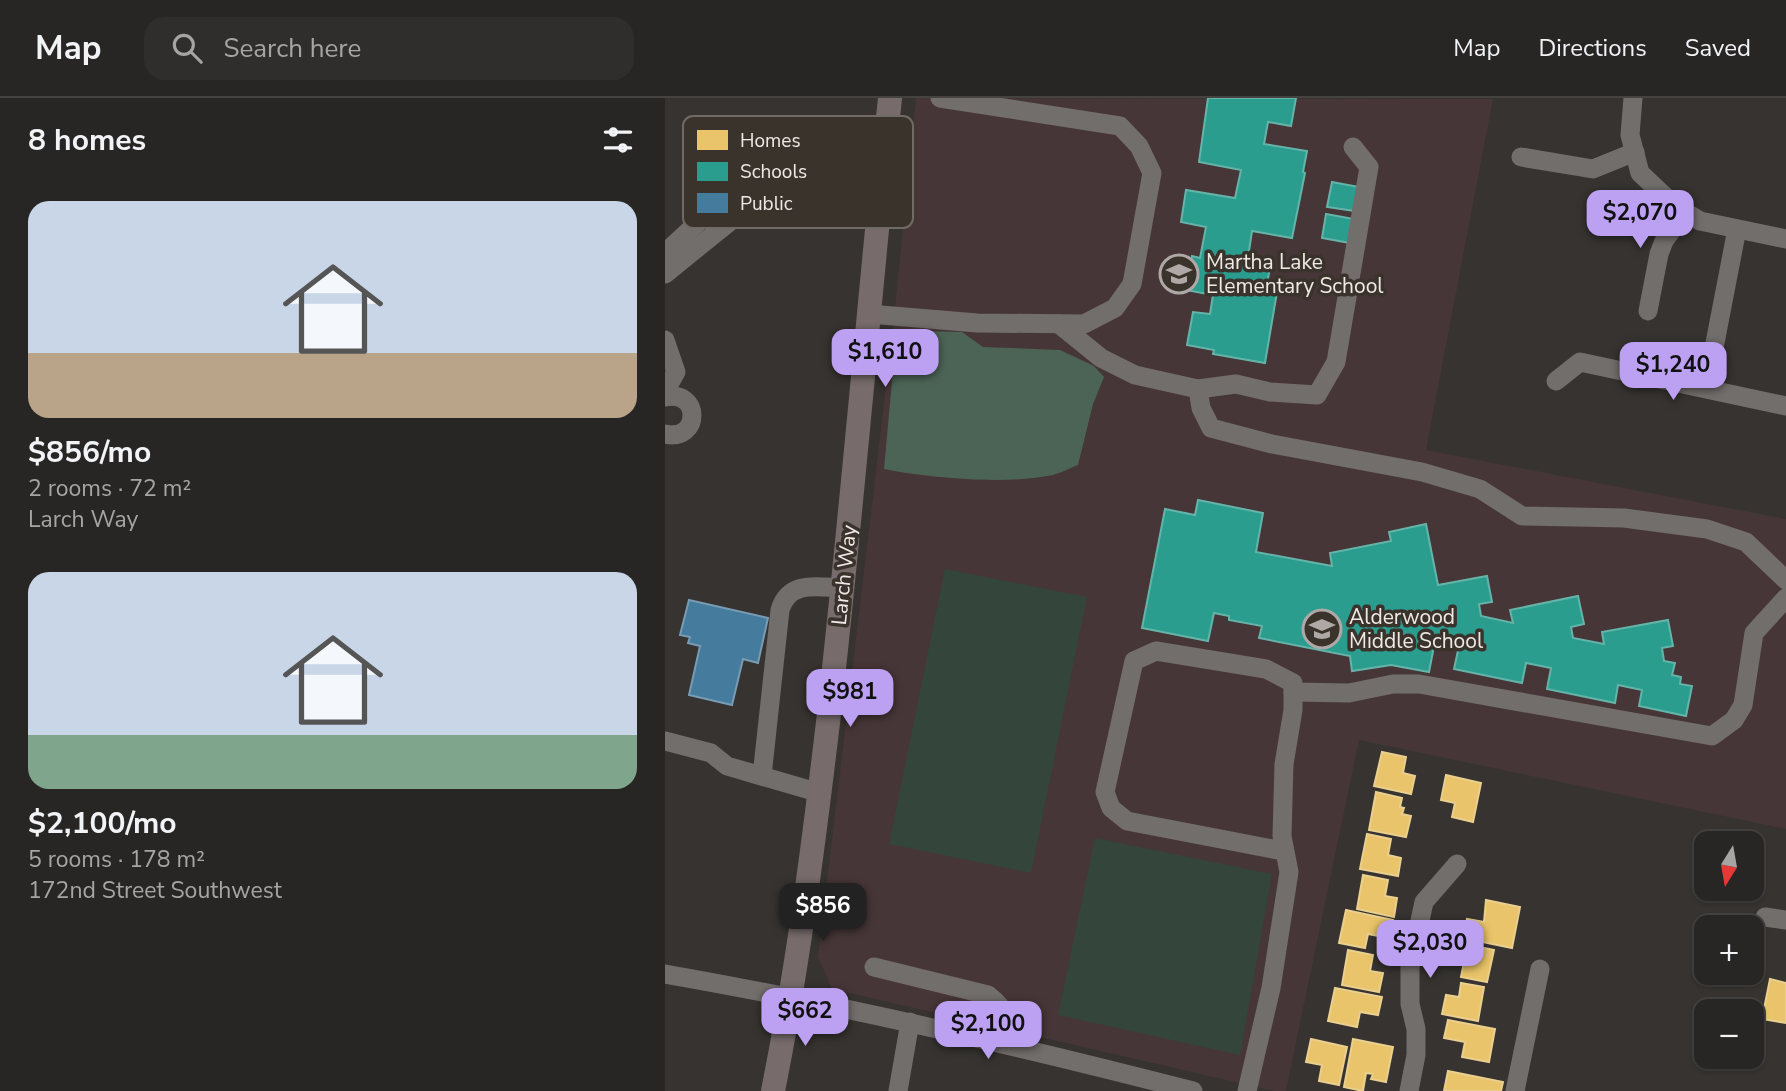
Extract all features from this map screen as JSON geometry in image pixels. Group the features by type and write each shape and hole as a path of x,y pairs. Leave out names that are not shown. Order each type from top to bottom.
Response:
{"main road":[{"name":"Larch Way","path":"888,116 890,98"},
{"name":"Larch Way","path":"773,1091 792,996 820,793 843,588 877,228"}],"street":[{"path":"869,314 977,323 1084,324 1115,308 1132,284 1152,173 1139,146 1120,126 940,98"},
{"path":"1633,98 1630,135 1640,173 1675,206 1700,221 1786,239"},
{"path":"1059,324 1101,358 1135,375 1198,389 1236,384 1270,392 1317,395 1336,362 1369,167 1353,147"},
{"path":"1521,157 1593,169 1635,152"},
{"path":"1649,311 1659,254 1664,241 1685,212"},
{"path":"665,253 692,228"},
{"path":"665,274 722,228"},
{"path":"1714,348 1737,229"},
{"path":"665,340 676,372 667,391 688,403 692,421 680,434 665,434"},
{"path":"1556,381 1580,362 1786,406"},
{"path":"1198,389 1201,408 1210,428 1272,444 1422,472 1480,489 1522,516 1624,519 1707,529 1746,542 1786,580"},
{"path":"762,776 783,598 792,590 806,587 843,588"},
{"path":"1293,692 1349,693 1394,684 1419,684 1712,736 1734,720 1743,705 1754,634 1786,598"},
{"path":"1247,1091 1271,988 1289,872 1282,836 1285,764 1293,710 1293,682 1266,669 1156,651 1134,661 1105,792 1111,808 1127,821 1283,851"},
{"path":"665,741 711,753 727,766 820,793"},
{"path":"1409,1091 1416,1055 1416,1029 1410,1004 1410,967 1424,902 1457,863"},
{"path":"1765,916 1786,920"},
{"path":"874,967 988,995 1006,1014 1009,1025 1005,1045"},
{"path":"1515,1091 1540,969"},
{"path":"665,974 792,996 910,1022 1005,1045 1128,1083 1193,1091"},
{"path":"898,1091 910,1022"}],"shaded area":[{"name":"Alderwood Middle School","path":"916,98 1493,99 1426,450 1786,519 1786,829 1359,740 1286,1091 1274,1091 832,989 818,957 903,228 913,228 913,128"}],"green space":[{"path":"922,331 962,332 983,347 1060,350 1094,366 1104,377 1093,404 1078,465 1053,475 1013,480 945,477 884,469 894,359 902,336"},
{"path":"945,569 1087,597 1031,873 889,844"},
{"path":"1095,838 1272,874 1240,1055 1058,1015"}],"building: Homes":[{"path":"1382,752 1406,757 1403,773 1415,776 1411,794 1374,786"},
{"path":"1446,775 1481,783 1473,822 1452,817 1455,803 1441,800"},
{"path":"1376,792 1402,798 1402,814 1411,816 1406,837 1369,830"},
{"path":"1367,834 1391,839 1388,855 1401,858 1398,876 1360,869"},
{"path":"1363,875 1388,880 1385,896 1397,898 1394,917 1357,909"},
{"path":"1486,900 1520,907 1512,948 1463,938 1467,919 1484,922"},
{"path":"1346,910 1393,920 1389,938 1368,934 1365,948 1339,943"},
{"path":"1446,940 1494,950 1487,982 1461,977 1464,962 1443,958"},
{"path":"1348,950 1373,955 1370,971 1383,973 1379,992 1342,985"},
{"path":"1770,979 1786,983 1786,1023 1764,1019"},
{"path":"1461,983 1484,987 1478,1021 1442,1014 1446,995 1459,997"},
{"path":"1335,988 1382,997 1378,1015 1360,1012 1357,1027 1328,1021"},
{"path":"1448,1020 1495,1029 1489,1062 1462,1057 1465,1042 1444,1038"},
{"path":"1311,1039 1347,1047 1339,1085 1319,1081 1322,1065 1306,1062"},
{"path":"1353,1039 1393,1047 1386,1082 1371,1079 1373,1074 1366,1073 1363,1091 1344,1087"},
{"path":"1448,1071 1503,1082 1501,1091 1444,1091"}],"building: Schools":[{"path":"1208,98 1296,98 1291,126 1268,122 1264,144 1307,151 1292,238 1252,231 1248,258 1271,262 1267,284 1278,286 1265,363 1213,354 1214,350 1187,345 1193,312 1210,314 1213,295 1186,290 1192,256 1200,258 1206,227 1181,222 1186,190 1235,198 1241,170 1199,162"},
{"path":"1332,182 1359,187 1355,211 1327,207"},
{"path":"1326,214 1354,219 1350,243 1322,238"},
{"path":"1198,500 1263,513 1256,552 1332,566 1330,553 1391,541 1389,532 1426,524 1438,585 1487,576 1492,602 1479,604 1481,616 1513,623 1510,610 1578,596 1584,624 1571,627 1573,638 1604,644 1602,632 1668,620 1673,646 1662,648 1664,661 1675,663 1672,675 1681,677 1680,684 1692,686 1686,716 1639,706 1642,690 1618,685 1615,703 1547,689 1551,668 1526,663 1522,683 1454,669 1459,646 1435,641 1429,672 1391,665 1352,671 1350,656 1259,638 1262,626 1229,620 1229,616 1214,613 1208,641 1142,628 1165,509 1195,515"}],"building: Public":[{"path":"689,600 768,618 758,663 743,659 732,705 689,695 700,646 688,643 690,637 680,635"}],"place":[{"name":"Martha Lake Elementary School","path":"1179,274"},
{"name":"Alderwood Middle School","path":"1322,629"}]}
